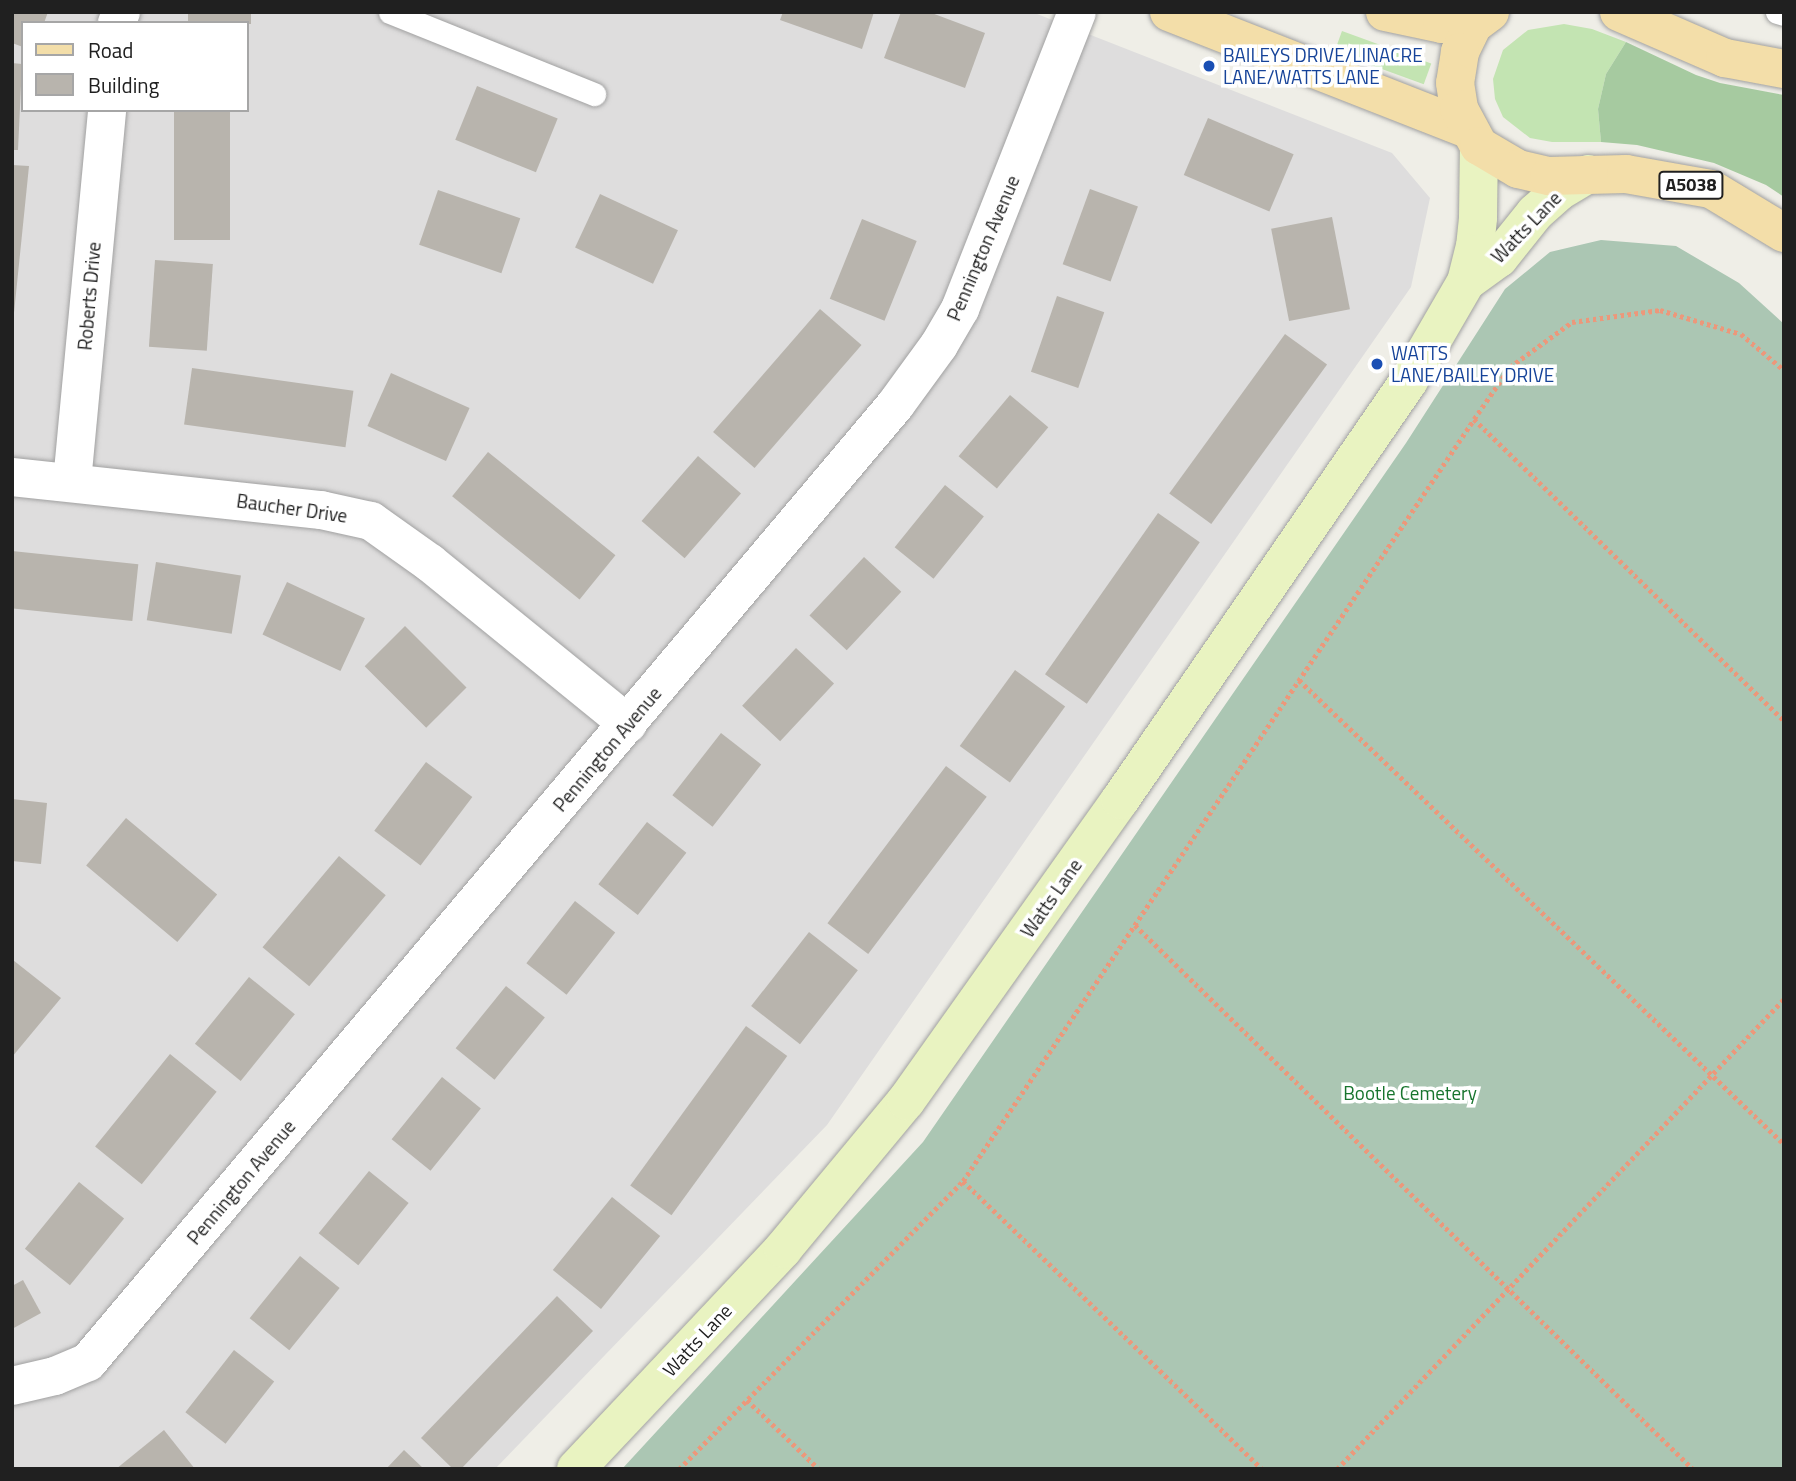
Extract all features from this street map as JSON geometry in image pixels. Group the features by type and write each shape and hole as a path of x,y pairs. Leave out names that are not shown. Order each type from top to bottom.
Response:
{"main road":[{"name":"A5038","path":"1169,12 1473,137 1518,169 1549,176 1626,174 1711,190 1784,233"},
{"path":"1385,12 1442,24 1481,19"},
{"path":"1619,12 1726,58 1784,69"},
{"path":"1473,137 1459,109 1455,83 1460,52 1481,19"}],"street":[{"name":"Pennington Avenue","path":"12,1386 55,1376 88,1362 896,404 939,345 961,309 1077,12"},
{"name":"Roberts Drive","path":"72,482 107,112"},
{"name":"Watts Lane","path":"576,1469 782,1249 906,1101 1120,800 1401,393 1466,282 1476,237 1473,137"},
{"name":"Watts Lane","path":"1466,282 1499,258 1535,213 1558,192 1588,174"},
{"name":"Baucher Drive","path":"12,477 321,510 371,521 430,563 628,724"}],"lane":[{"path":"390,12 594,94"},
{"path":"1777,12 1784,14"}],"path":[{"path":"679,1469 963,1181 1510,368 1573,322 1660,310 1741,334 1784,370"},
{"path":"1474,419 1784,720"},
{"path":"1299,680 1784,1144"},
{"path":"1135,925 1693,1469"},
{"path":"1337,1469 1784,999"},
{"path":"963,1181 1262,1469"},
{"path":"747,1400 819,1469"}],"shaded area":[{"path":"12,12 1032,12 1392,153 1430,198 1411,287 827,1125 495,1469 12,1469"}],"green space":[{"path":"1564,24 1592,29 1626,42 1606,74 1598,109 1601,142 1552,142 1530,138 1503,117 1495,99 1493,79 1503,50 1528,30"},
{"path":"1342,31 1431,63 1424,84 1334,52"},
{"path":"1626,42 1696,75 1720,83 1784,95 1784,197 1766,185 1714,163 1637,145 1601,142 1598,109 1606,74"},
{"name":"Bootle Cemetery","path":"1601,240 1676,246 1739,283 1784,324 1784,1469 622,1469 923,1142 1406,443 1505,289 1550,252"}],"building":[{"path":"12,12 48,12 45,21 21,21 21,46 12,43"},
{"path":"188,12 251,12 251,24 248,24 248,21 188,21"},
{"path":"783,12 874,12 862,49 780,20"},
{"path":"901,12 929,12 985,33 965,88 884,58"},
{"path":"12,63 21,64 21,86 18,150 12,150"},
{"path":"477,86 558,119 536,172 455,140"},
{"path":"174,112 230,112 230,240 174,240"},
{"path":"1208,118 1294,154 1269,211 1184,175"},
{"path":"12,165 29,166 14,313 12,312"},
{"path":"1090,189 1138,206 1111,282 1063,264"},
{"path":"438,190 520,218 501,273 419,245"},
{"path":"600,194 678,230 653,284 575,247"},
{"path":"1332,217 1350,309 1289,321 1271,229"},
{"path":"862,219 917,241 884,321 830,299"},
{"path":"155,260 213,264 207,351 149,347"},
{"path":"1057,296 1104,312 1078,388 1031,372"},
{"path":"820,309 862,345 755,468 713,432"},
{"path":"1285,334 1327,365 1211,524 1169,493"},
{"path":"192,368 353,391 345,447 184,424"},
{"path":"391,373 470,408 446,461 367,426"},
{"path":"1010,395 1048,427 997,488 959,456"},
{"path":"488,452 615,555 580,600 452,496"},
{"path":"698,456 741,493 685,558 642,521"},
{"path":"945,485 984,516 934,579 895,547"},
{"path":"1158,513 1200,542 1087,704 1045,674"},
{"path":"12,551 138,564 132,621 12,608"},
{"path":"864,557 901,592 847,650 809,616"},
{"path":"156,562 241,575 232,634 147,620"},
{"path":"287,582 365,618 340,671 262,635"},
{"path":"405,626 467,688 426,728 365,666"},
{"path":"796,648 834,683 780,741 742,706"},
{"path":"1015,670 1065,706 1010,782 960,746"},
{"path":"721,733 761,764 713,827 672,795"},
{"path":"426,762 472,797 421,866 374,831"},
{"path":"946,766 987,797 868,954 827,923"},
{"path":"12,799 47,803 41,864 12,861"},
{"path":"126,818 217,894 177,942 86,865"},
{"path":"647,822 686,853 638,915 598,884"},
{"path":"339,856 386,895 309,986 263,947"},
{"path":"575,901 615,932 567,995 526,963"},
{"path":"809,932 858,970 800,1044 751,1006"},
{"path":"12,961 61,998 12,1057"},
{"path":"249,977 295,1014 241,1081 195,1044"},
{"path":"506,986 545,1017 495,1080 456,1048"},
{"path":"746,1026 787,1056 671,1215 630,1185"},
{"path":"170,1054 217,1092 142,1184 95,1146"},
{"path":"442,1077 481,1108 431,1171 392,1139"},
{"path":"369,1171 409,1203 358,1265 319,1233"},
{"path":"79,1182 124,1219 70,1285 25,1249"},
{"path":"612,1197 660,1236 601,1309 553,1270"},
{"path":"300,1256 340,1288 289,1350 250,1318"},
{"path":"23,1280 41,1313 12,1329 12,1286"},
{"path":"557,1296 593,1331 461,1469 453,1469 421,1438"},
{"path":"234,1350 274,1381 226,1444 185,1412"},
{"path":"164,1430 195,1469 116,1469"},
{"path":"404,1450 424,1469 386,1469"}],"place":[{"name":"BAILEYS DRIVE/LINACRE LANE/WATTS LANE","path":"1209,66"},
{"name":"WATTS LANE/BAILEY DRIVE","path":"1377,364"}]}
